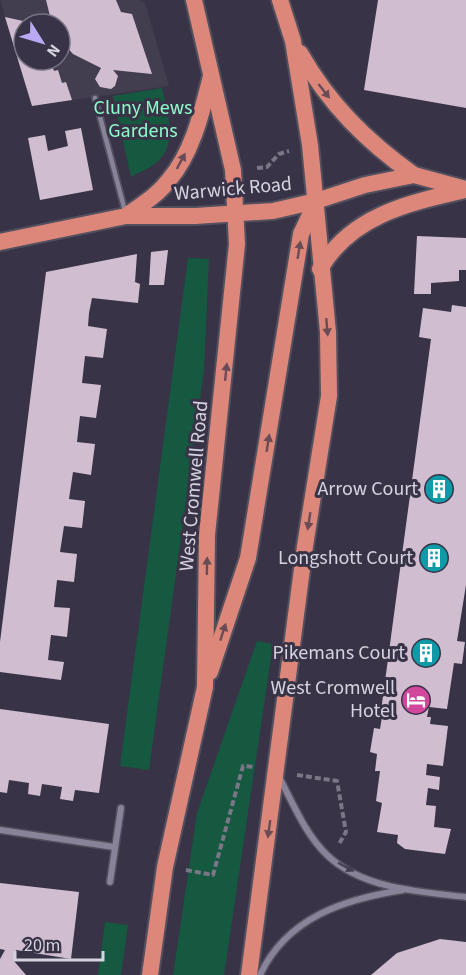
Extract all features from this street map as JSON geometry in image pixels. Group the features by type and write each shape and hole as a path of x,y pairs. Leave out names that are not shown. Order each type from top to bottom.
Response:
{"highway":[{"name":"West Cromwell Road","path":"150,975 165,867 205,687 207,535 236,270 237,214 233,170 194,0"},
{"path":"249,975 305,546 329,396 328,332 320,269 316,201 293,41 280,0"},
{"path":"293,41 314,79 350,124 384,154 414,175"},
{"path":"126,216 169,180 182,161 201,117 212,73"},
{"name":"Warwick Road","path":"0,242 126,216 273,211 316,201 365,185 414,175 466,190"},
{"path":"320,269 328,255 343,240 378,215 415,201 466,190"},
{"path":"205,687 248,558 258,509 301,234 316,201"}],"street":[{"path":"276,771 302,820 327,856 362,876 407,890 466,897"},
{"path":"110,882 121,808"},
{"path":"0,831 114,848"},
{"path":"260,975 278,947 298,926 321,912 341,903 407,890"}],"lane":[{"path":"95,98 126,216"}],"path":[{"path":"257,168 267,167 279,153 289,151"},
{"path":"187,870 213,875 243,766 256,768"},
{"path":"305,777 337,781 346,832 335,848"}],"shaded area":[{"path":"0,0 138,0 145,3 169,86 32,106 22,72 72,72 72,12 12,12 12,40"}],"green space":[{"name":"Cluny Mews Gardens","path":"162,88 170,127 167,147 156,163 131,177 113,96"},
{"path":"188,258 209,259 204,370 149,770 120,766"},
{"path":"257,641 273,644 224,975 173,975 197,813"},
{"path":"105,922 128,925 121,975 98,975"}],"building":[{"path":"46,0 116,0 121,12 132,14 152,74 113,70 118,76 115,86 111,89 100,87 95,79 101,68 72,53 72,12 49,12"},
{"path":"378,0 466,0 466,108 364,90"},
{"path":"5,17 12,19 12,40"},
{"path":"22,72 59,72 62,83 66,82 72,100 32,106"},
{"path":"81,128 93,190 40,200 28,138 45,135 48,151 68,146 65,131"},
{"path":"417,236 466,238 466,270 459,270 459,281 431,283 431,294 414,294"},
{"path":"168,250 164,285 149,285 151,252"},
{"path":"137,254 135,282 140,284 138,303 92,298 89,313 88,326 107,329 103,358 85,356 82,383 101,385 96,418 80,416 77,442 95,444 91,475 73,472 69,499 85,501 82,528 64,526 60,552 77,554 74,582 57,580 54,607 70,608 67,637 51,635 48,660 64,662 61,680 0,672 0,642 46,272"},
{"path":"452,305 466,307 466,585 457,641 465,642 462,664 454,663 447,709 429,707 427,717 431,717 430,724 448,726 443,766 427,764 426,775 440,777 439,790 428,788 426,805 436,806 434,827 451,829 445,854 405,849 397,843 398,835 377,832 382,803 376,801 380,771 375,771 377,754 370,752 374,728 380,729 383,711 381,711 431,339 419,337 423,308 451,312"},
{"path":"0,709 109,724 99,793 75,790 73,801 60,799 62,787 42,784 40,796 28,794 29,783 9,780 7,793 0,792"},
{"path":"0,883 79,892 71,959 16,950 14,961 26,975 0,975 0,959 5,950 0,949"},
{"path":"440,939 466,942 466,975 371,975 397,953"}],"place":[{"name":"Arrow Court","path":"439,489"},
{"name":"Longshott Court","path":"434,558"},
{"name":"Pikemans Court","path":"426,653"},
{"name":"West Cromwell Hotel","path":"416,700"}]}
